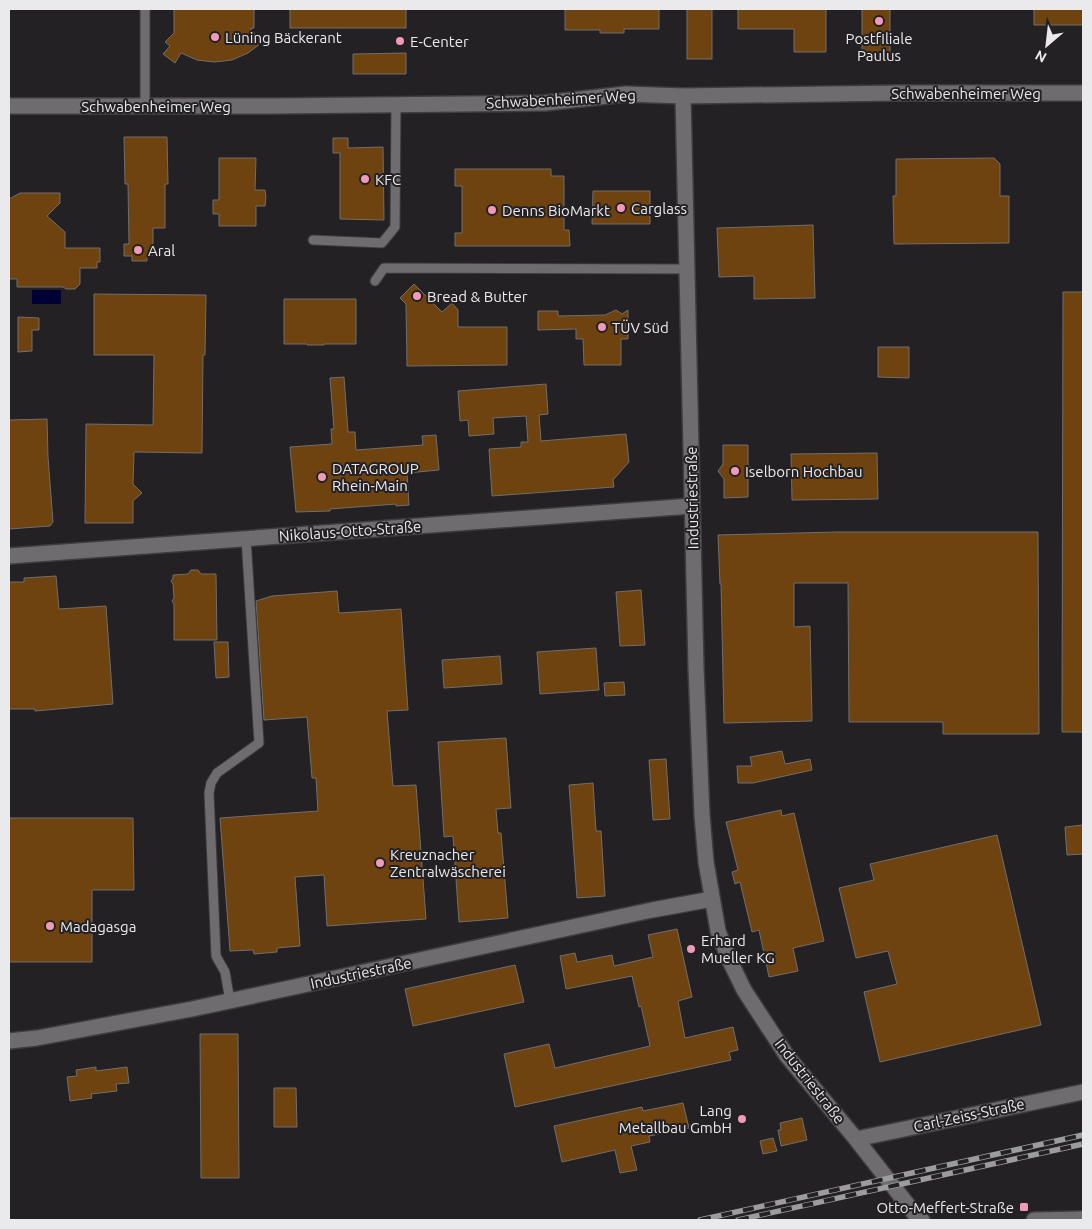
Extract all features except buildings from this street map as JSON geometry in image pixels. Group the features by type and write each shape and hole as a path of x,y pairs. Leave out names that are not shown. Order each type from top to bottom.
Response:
{"street":[{"name":"Schwabenheimer Weg","path":"9,106 545,103 626,94 683,96 1083,93"},
{"name":"Industriestraße","path":"683,96 696,668 702,815 706,862 718,932 744,990 787,1056 918,1218 922,1220"},
{"name":"Nikolaus-Otto-Straße","path":"9,556 692,506"},
{"name":"Industriestraße","path":"9,1041 38,1038 230,1001 643,912 712,899"},
{"name":"Carl-Zeiss-Straße","path":"856,1139 1083,1092"},
{"path":"1034,1220 1083,1219"}],"lane":[{"path":"145,9 145,106"},
{"path":"313,240 382,242 395,227 396,104"},
{"path":"375,281 384,268 687,269"},
{"path":"230,1001 225,972 216,956 209,793 211,783 217,773 259,743 246,538"}],"shaded area":[{"path":"32,290 61,290 61,304 32,304"}],"railway":[{"path":"700,1220 1083,1135"},
{"path":"738,1220 1083,1144"}],"place":[{"name":"Postfiliale Paulus","path":"879,21"},
{"name":"Lüning Bäckerant","path":"215,37"},
{"name":"E-Center","path":"400,41"},
{"name":"KFC","path":"365,179"},
{"name":"Carglass","path":"621,208"},
{"name":"Denns BioMarkt","path":"492,210"},
{"name":"Aral","path":"138,250"},
{"name":"Bread & Butter","path":"417,296"},
{"name":"TÜV Süd","path":"602,327"},
{"name":"Iselborn Hochbau","path":"735,471"},
{"name":"DATAGROUP Rhein-Main","path":"322,477"},
{"name":"Kreuznacher Zentralwäscherei","path":"380,863"},
{"name":"Madagasga","path":"50,926"},
{"name":"Erhard Mueller KG","path":"691,949"},
{"name":"Lang Metallbau GmbH","path":"742,1119"},
{"name":"Otto-Meffert-Straße","path":"1024,1207"}]}
